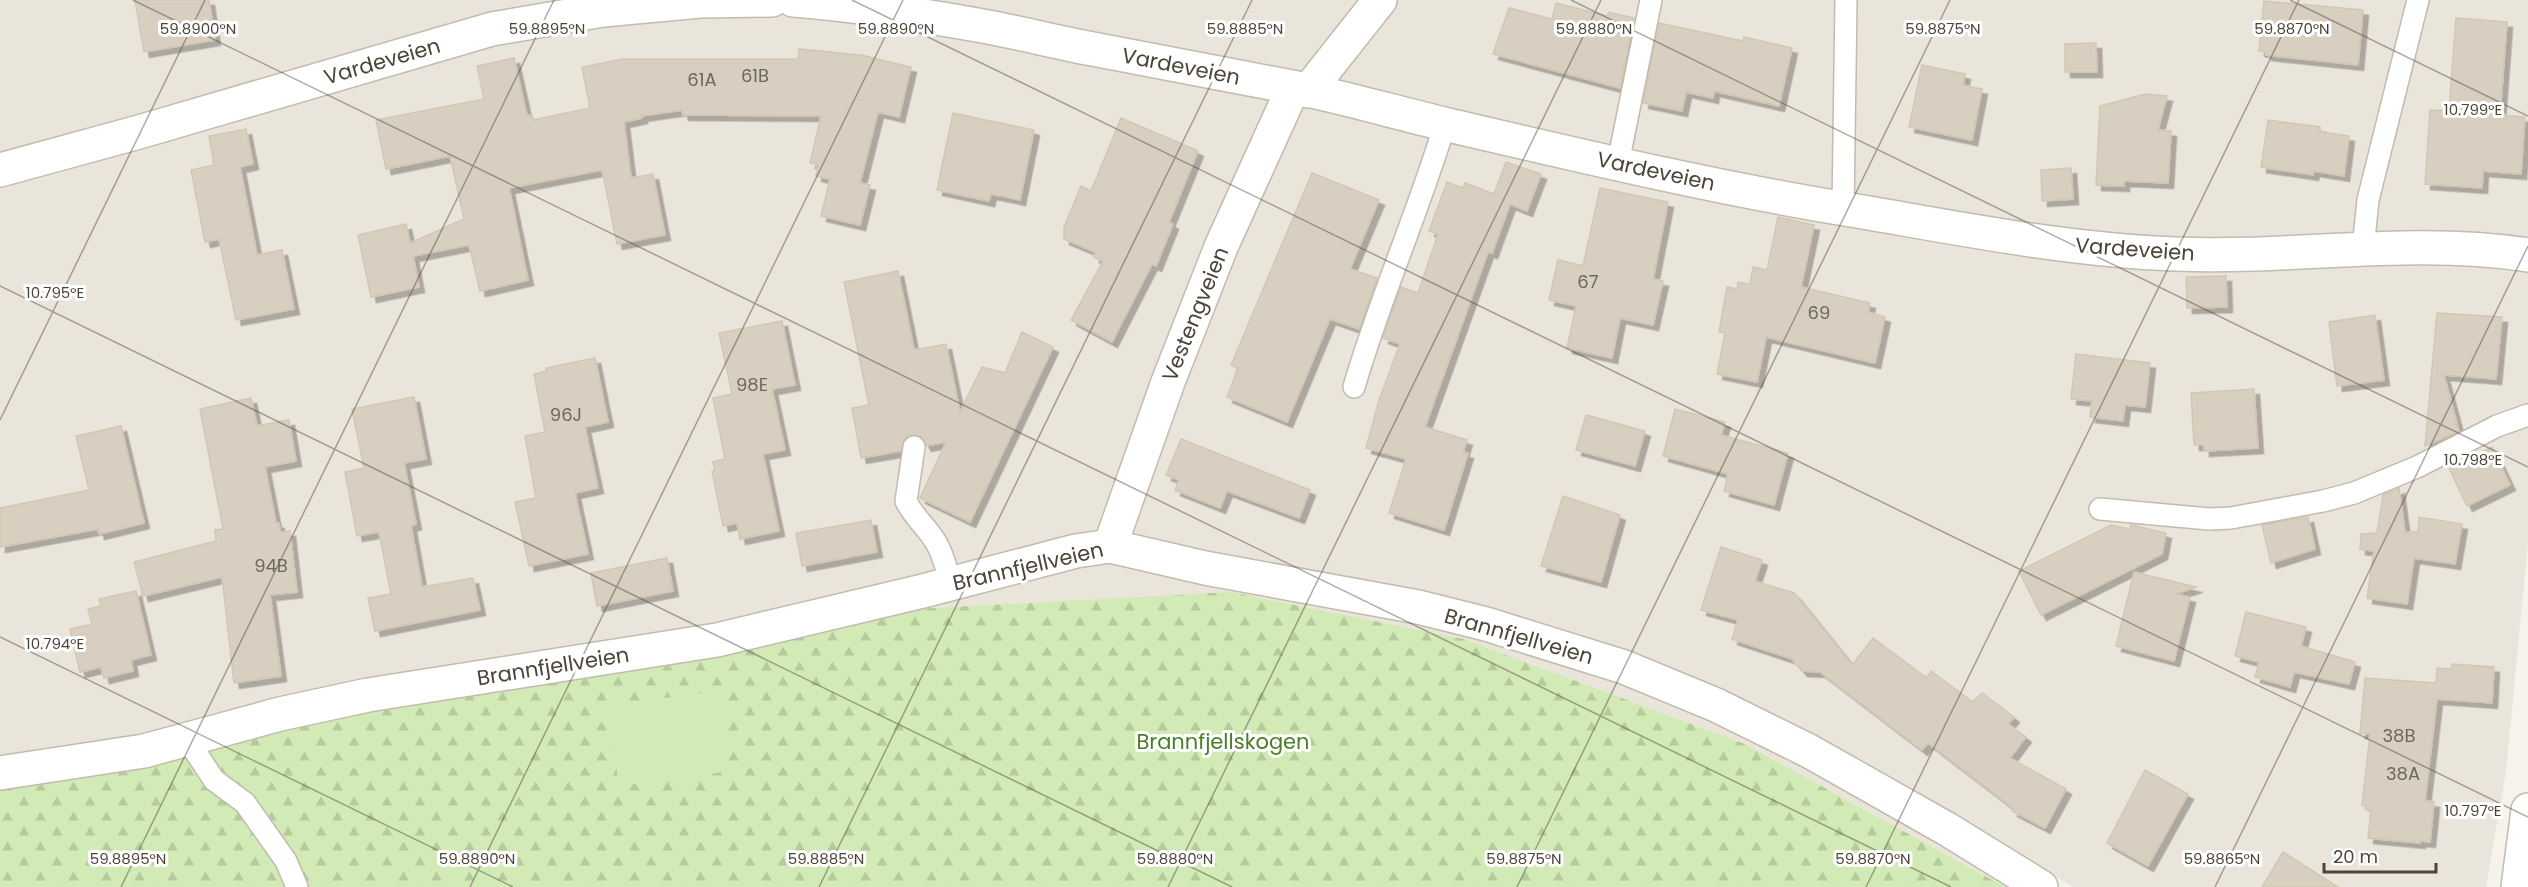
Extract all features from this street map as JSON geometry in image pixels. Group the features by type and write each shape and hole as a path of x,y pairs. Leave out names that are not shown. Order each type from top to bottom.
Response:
{"street":[{"name":"Vardeveien","path":"0,170 492,29 603,10 700,1 772,0"},
{"name":"Vardeveien","path":"806,0 878,8 981,25 1300,89 1618,163 1843,209 2108,250 2178,254 2396,247 2501,250 2528,255"},
{"name":"Vestengveien","path":"1110,546 1164,392 1221,247 1300,89 1380,0"},
{"name":"Brannfjellveien","path":"0,773 144,751 280,714 368,695 717,640 1077,551 1110,546 1204,568 1418,607 1486,624 1624,667 1716,705 1809,751 1947,829 2041,887"},
{"path":"2517,887 2528,810"}],"lane":[{"path":"1618,163 1651,0"},
{"path":"1843,209 1846,0"},
{"path":"2363,249 2368,200 2418,0"},
{"path":"1354,387 1368,338 1431,171 1445,124"},
{"path":"2100,509 2209,519 2231,518 2323,501 2364,489 2416,467 2497,426 2528,415"},
{"path":"914,447 906,501 909,509 933,537 944,559 951,584"},
{"path":"187,739 214,780 245,802 286,861 297,887"}],"shaded area":[{"path":"0,0 2528,0 2528,543 2506,772 2486,887 2073,887 2053,875 2051,887 2005,887 1745,744 1464,639 1231,592 0,764"}],"green space":[{"name":"Brannfjellskogen","path":"1231,592 1464,639 1745,744 2005,887 0,887 0,758 807,615"},
{"path":"721,691 731,771 619,786 608,705"}],"building":[{"path":"135,0 209,0 215,40 144,52"},
{"path":"2264,1 2363,10 2358,65 2266,55 2266,52 2259,51"},
{"path":"1556,3 1607,16 1609,12 1634,18 1620,88 1493,54 1509,8 1552,19"},
{"path":"2456,18 2507,22 2500,115 2525,117 2521,174 2483,171 2482,188 2425,184 2430,110 2449,111"},
{"path":"1659,23 1743,41 1744,37 1792,48 1779,106 1714,91 1713,98 1686,92 1682,111 1643,103"},
{"path":"2096,43 2097,72 2065,72 2065,44"},
{"path":"799,49 861,55 911,67 899,117 878,112 860,183 870,185 860,225 821,216 830,179 816,176 818,165 810,163 821,116 683,115 682,110 641,116 642,118 624,122 631,178 653,174 665,235 617,244 602,170 509,188 528,280 480,291 469,245 413,256 419,287 371,297 358,235 406,224 410,243 464,219 450,156 386,169 376,120 484,99 477,66 514,58 527,116 532,115 533,120 590,108 582,67 623,59 798,59"},
{"path":"1922,65 1965,74 1963,85 1982,89 1972,140 1909,127"},
{"path":"2145,94 2167,96 2158,130 2171,131 2168,183 2124,181 2124,186 2096,185 2100,106"},
{"path":"953,113 1034,130 1020,200 991,194 989,201 937,190"},
{"path":"1121,118 1198,151 1169,222 1173,224 1156,266 1152,264 1112,342 1071,320 1103,261 1094,257 1095,252 1064,239 1064,227 1081,186 1091,191"},
{"path":"2268,120 2320,127 2320,132 2349,136 2344,176 2314,171 2313,175 2261,167"},
{"path":"246,129 253,164 240,167 257,255 282,250 294,309 236,320 219,239 205,242 191,170 214,165 209,136"},
{"path":"1506,162 1541,174 1527,211 1510,204 1492,253 1488,252 1425,427 1467,440 1463,452 1468,453 1444,530 1389,513 1406,459 1366,448 1379,400 1400,344 1383,338 1401,287 1418,293 1438,234 1429,231 1447,182 1463,188 1465,183 1494,194"},
{"path":"2071,168 2073,199 2042,201 2041,170"},
{"path":"1312,173 1379,200 1350,269 1377,278 1359,329 1330,319 1287,422 1227,397 1238,368 1231,365"},
{"path":"1600,188 1668,202 1653,279 1663,281 1653,325 1620,318 1612,358 1567,348 1576,306 1549,300 1558,260 1583,266"},
{"path":"1778,217 1814,225 1801,287 1870,303 1868,312 1885,317 1875,363 1766,337 1757,382 1717,374 1725,333 1719,332 1727,287 1737,289 1738,282 1750,284 1753,267 1767,270"},
{"path":"898,271 914,350 946,344 960,412 982,367 1005,373 1022,332 1053,347 970,522 920,498 946,442 926,446 921,437 910,435 904,440 901,451 861,458 852,408 869,405 844,282"},
{"path":"2226,276 2227,307 2187,308 2186,277"},
{"path":"2437,313 2502,317 2496,379 2444,375 2459,431 2425,446"},
{"path":"2375,315 2384,380 2337,386 2329,322"},
{"path":"782,321 795,385 772,389 785,450 763,454 779,531 740,539 737,523 723,526 712,471 715,470 713,462 725,459 713,398 732,394 719,333"},
{"path":"2076,354 2150,363 2145,407 2125,405 2123,421 2090,417 2092,401 2071,399"},
{"path":"595,358 608,422 585,427 598,488 575,493 588,554 529,566 515,502 536,498 525,436 545,432 534,374 546,371 546,368"},
{"path":"2254,389 2258,448 2204,451 2204,445 2194,445 2191,393"},
{"path":"414,397 426,459 404,463 416,524 411,526 422,587 473,578 480,610 375,631 368,598 391,594 379,532 357,536 345,472 364,468 352,409"},
{"path":"251,398 257,426 289,420 296,461 265,467 276,523 279,523 280,532 290,531 297,592 270,595 281,676 234,683 222,577 143,596 134,562 216,541 215,530 223,529 200,409"},
{"path":"1675,409 1725,422 1721,435 1788,453 1774,505 1724,491 1728,474 1663,456"},
{"path":"1586,415 1645,431 1635,466 1576,450"},
{"path":"121,426 144,523 99,534 98,529 0,547 0,508 89,490 76,436"},
{"path":"1181,439 1310,490 1299,518 1227,491 1220,508 1175,490 1179,480 1166,475"},
{"path":"2492,447 2510,485 2467,506 2449,468"},
{"path":"2399,488 2405,532 2418,532 2419,517 2462,524 2455,564 2414,558 2407,604 2367,598 2374,551 2360,549 2361,534 2377,533 2383,495"},
{"path":"1563,496 1620,515 1601,582 1541,566"},
{"path":"2308,517 2315,549 2271,563 2262,525"},
{"path":"871,520 877,552 802,566 796,533"},
{"path":"2111,525 2130,529 2131,525 2166,533 2162,554 2041,615 2019,571"},
{"path":"1721,547 1762,560 1755,581 1794,593 1852,665 1873,638 1927,678 1931,671 1973,702 1982,693 2014,717 2008,724 2026,737 2010,758 2066,789 2045,828 2012,811 2013,808 1928,743 1922,750 1820,672 1802,671 1792,659 1732,639 1738,620 1701,610"},
{"path":"667,558 673,591 597,606 591,573"},
{"path":"2134,572 2196,587 2175,594 2190,597 2174,661 2116,646"},
{"path":"136,591 151,655 131,660 133,671 104,678 101,667 80,672 70,629 92,624 88,609 101,606 99,599"},
{"path":"2246,612 2306,627 2301,646 2355,662 2349,684 2294,672 2290,687 2255,677 2259,662 2235,656"},
{"path":"2452,664 2494,667 2492,703 2437,699 2425,801 2434,802 2430,842 2368,838 2371,810 2365,809 2365,805 2362,805 2370,734 2360,733 2365,678 2436,683 2437,668 2452,669"},
{"path":"2145,770 2188,794 2148,866 2107,843"},
{"path":"2283,852 2338,887 2262,887"}]}
